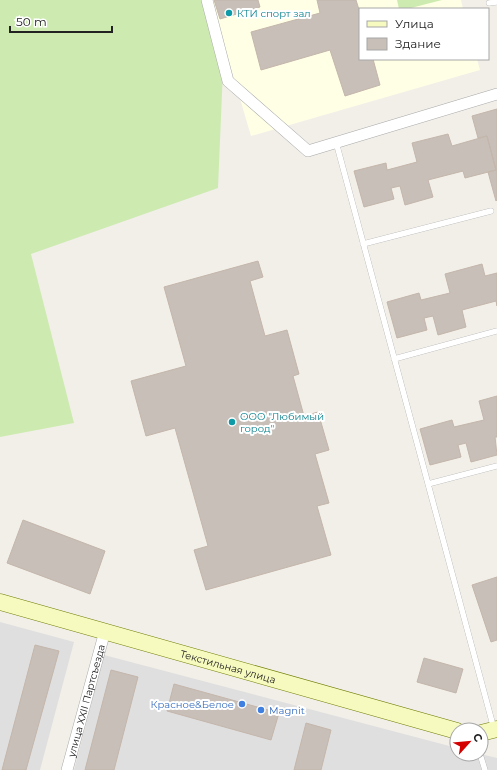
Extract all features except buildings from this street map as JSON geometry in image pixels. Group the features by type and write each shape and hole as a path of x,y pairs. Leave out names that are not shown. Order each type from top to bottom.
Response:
{"main road":[{"name":"Текстильная улица","path":"0,602 449,729"}],"street":[{"path":"207,0 228,80 308,151 497,94"},
{"name":"улица XXII Партсъезда","path":"67,770 105,631"}],"lane":[{"path":"489,3 497,2"},
{"path":"336,142 428,484 491,730"},
{"path":"363,244 491,211"},
{"path":"394,359 497,332"},
{"path":"428,484 497,466"}],"shaded area":[{"path":"211,0 461,0 463,8 359,8 359,60 477,60 480,70 251,136"},
{"path":"0,622 74,642 40,770 0,770"},
{"path":"104,655 449,746 449,762 489,762 489,756 497,758 497,770 74,770"}],"green space":[{"path":"0,0 202,0 223,70 218,188 31,254 74,423 0,437"},
{"path":"397,0 442,0 411,8 399,8"}],"place":[{"name":"КТИ спорт зал","path":"229,13"},
{"name":"ООО \"Любимый город\"","path":"232,422"},
{"name":"Красное&Белое","path":"242,704"},
{"name":"Magnit","path":"261,710"}]}
